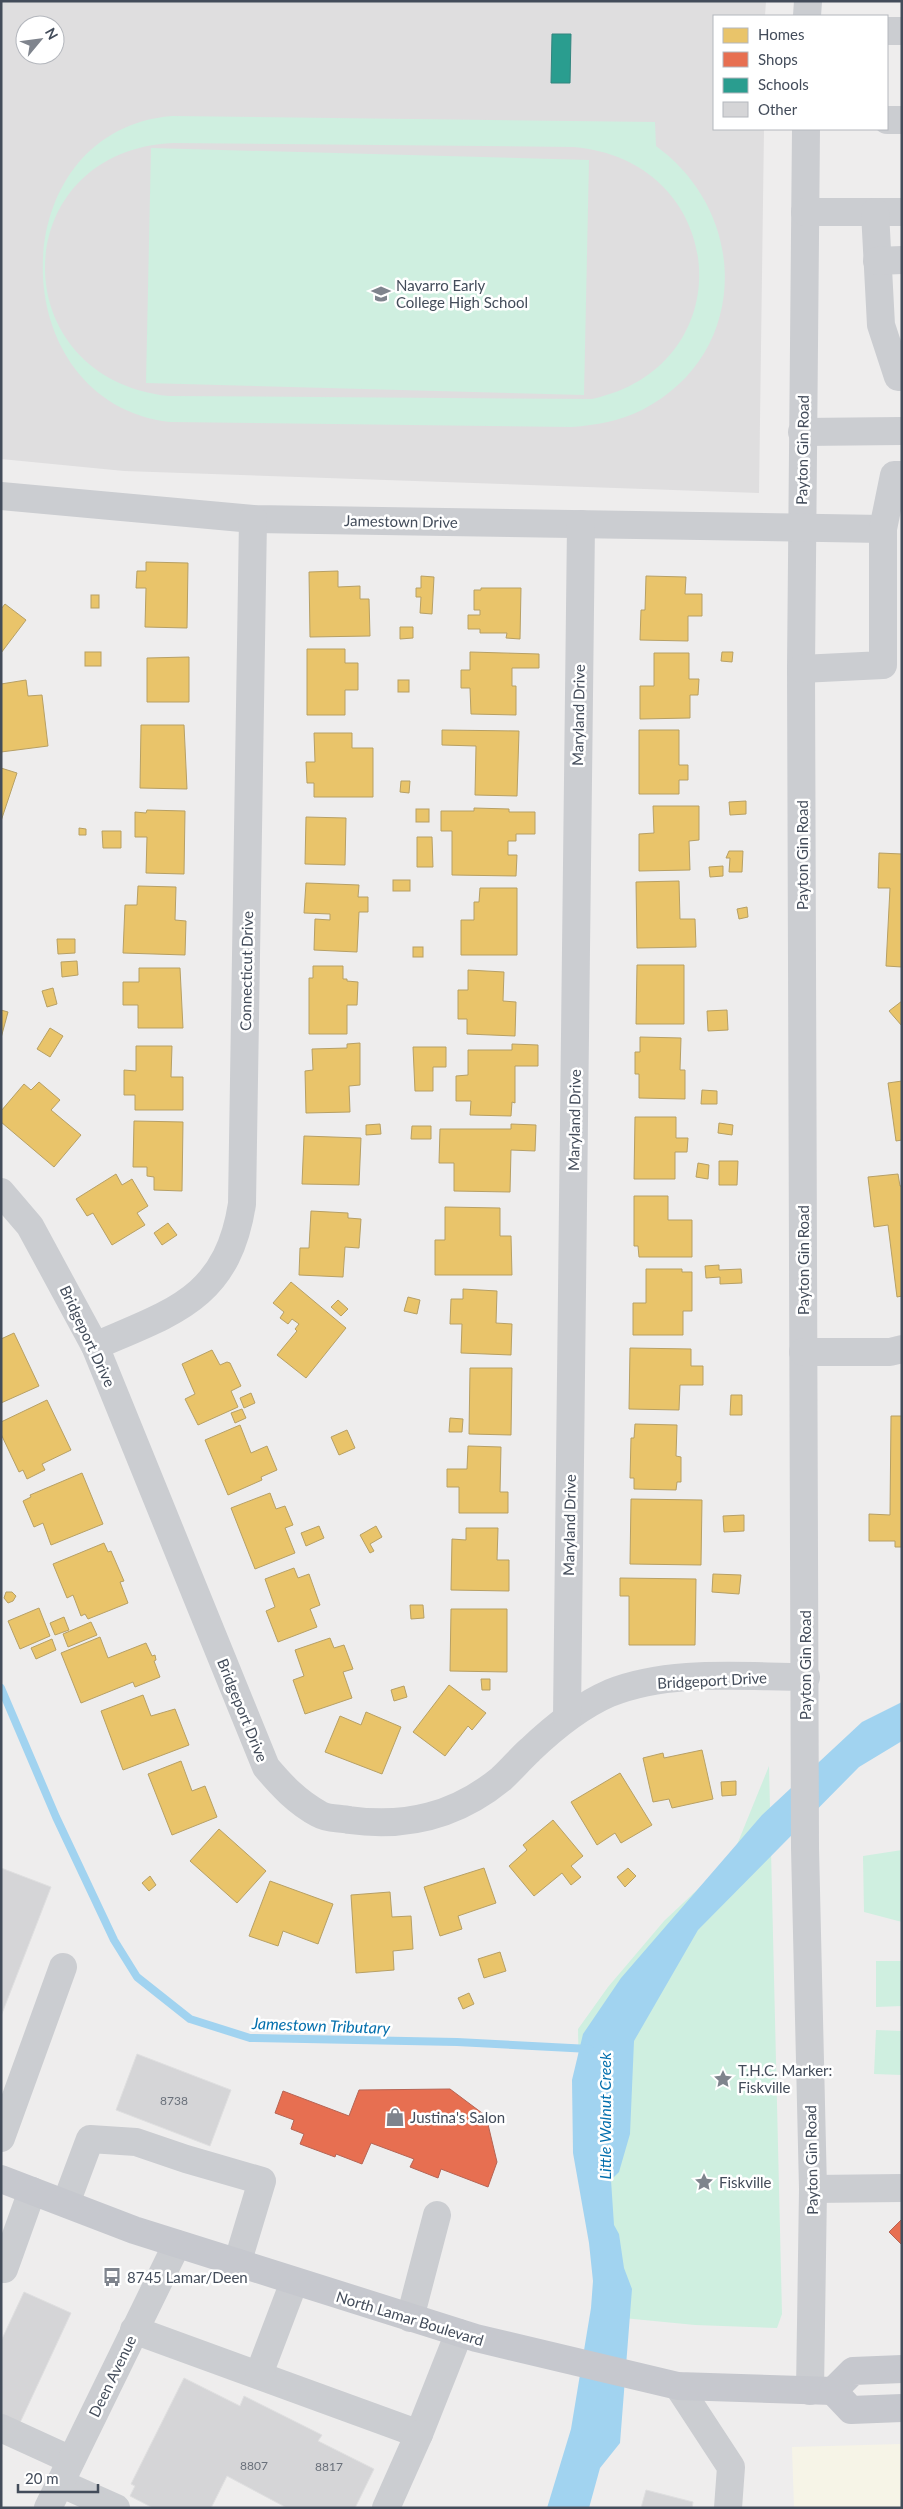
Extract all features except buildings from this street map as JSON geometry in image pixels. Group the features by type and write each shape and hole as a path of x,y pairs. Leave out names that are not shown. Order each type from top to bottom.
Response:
{"main road":[{"name":"North Lamar Boulevard","path":"1,2179 177,2244 468,2336 678,2386 821,2391"},
{"path":"902,2369 853,2371 821,2391 851,2410 902,2408"}],"street":[{"path":"807,15 808,1"},
{"path":"888,31 902,31"},
{"path":"888,120 902,120"},
{"name":"Payton Gin Road","path":"806,130 801,527 803,1352 806,1677 805,1848 813,2190 821,2391"},
{"path":"805,212 902,212"},
{"path":"874,212 889,260 881,325 898,377 902,377"},
{"path":"801,669 893,668 883,529 898,475 899,431 802,432"},
{"name":"Jamestown Drive","path":"1,496 253,519 883,529"},
{"name":"Connecticut Drive","path":"96,1346 175,1311 192,1300 210,1283 223,1265 238,1228 242,1194 253,519"},
{"name":"Maryland Drive","path":"567,1717 581,524"},
{"name":"Bridgeport Drive","path":"1,1192 30,1226 96,1346 266,1767 288,1794 321,1816 368,1822 416,1820 445,1813 466,1804 501,1779 567,1717 610,1693 648,1683 686,1678 806,1677"},
{"path":"803,1352 890,1352 902,1350"},
{"path":"1,2138 63,1967"},
{"path":"66,2203 90,2139 136,2142 262,2181 237,2264"},
{"path":"813,2190 902,2188"},
{"path":"1,2267 4,2268 32,2191"},
{"path":"410,2318 437,2215"},
{"name":"Deen Avenue","path":"48,2508 177,2244"},
{"path":"259,2374 294,2282"},
{"path":"134,2330 259,2374 419,2434"},
{"path":"386,2508 419,2434 468,2336"},
{"path":"678,2386 731,2467 728,2508"},
{"path":"1,2428 116,2508"}],"shaded area":[{"name":"Navarro Early College High School","path":"1,1 766,1 765,15 713,15 713,130 764,130 759,493 124,471 1,459"},
{"path":"902,2444 902,2508 794,2508 792,2447"}],"green space":[{"path":"172,116 655,122 656,146 687,175 709,208 721,245 725,283 719,320 703,355 677,386 642,410 617,420 599,424 572,427 170,422 114,404 74,368 51,320 43,267 51,214 75,167 116,132","holes":["173,143 574,147 626,160 664,188 689,224 699,266 695,308 676,348 642,379 592,399 169,396 114,380 75,350 52,310 45,266 54,222 78,183 118,155"]},
{"path":"151,148 589,160 584,395 146,383"},
{"path":"769,1766 782,2314 777,2328 695,2325 613,2317 581,2188 578,2029 608,1987 664,1921 732,1857"},
{"path":"902,1850 902,1922 864,1912 863,1856"},
{"path":"876,1961 902,1961 902,2006 876,2007"},
{"path":"876,2030 902,2031 902,2075 874,2074"}],"water":[{"name":"Little Walnut Creek","path":"902,1702 902,1741 859,1767 698,1930 634,2041 630,2134 619,2172 611,2180 614,2225 619,2234 624,2268 632,2289 620,2443 600,2468 589,2508 547,2508 571,2429 591,2308 593,2281 589,2243 573,2153 572,2080 583,2034 621,1978 762,1815 862,1722"}],"waterway":[{"name":"Jamestown Tributary","path":"1,1688 56,1817 114,1940 137,1977 190,2019 250,2038 457,2042 590,2049"}],"place":[{"name":"Navarro Early College High School","path":"381,294"},
{"name":"T.H.C. Marker: Fiskville","path":"723,2079"},
{"name":"Justina's Salon","path":"395,2117"},
{"name":"Fiskville","path":"704,2182"},
{"name":"8745 Lamar/Deen","path":"112,2277"}]}
